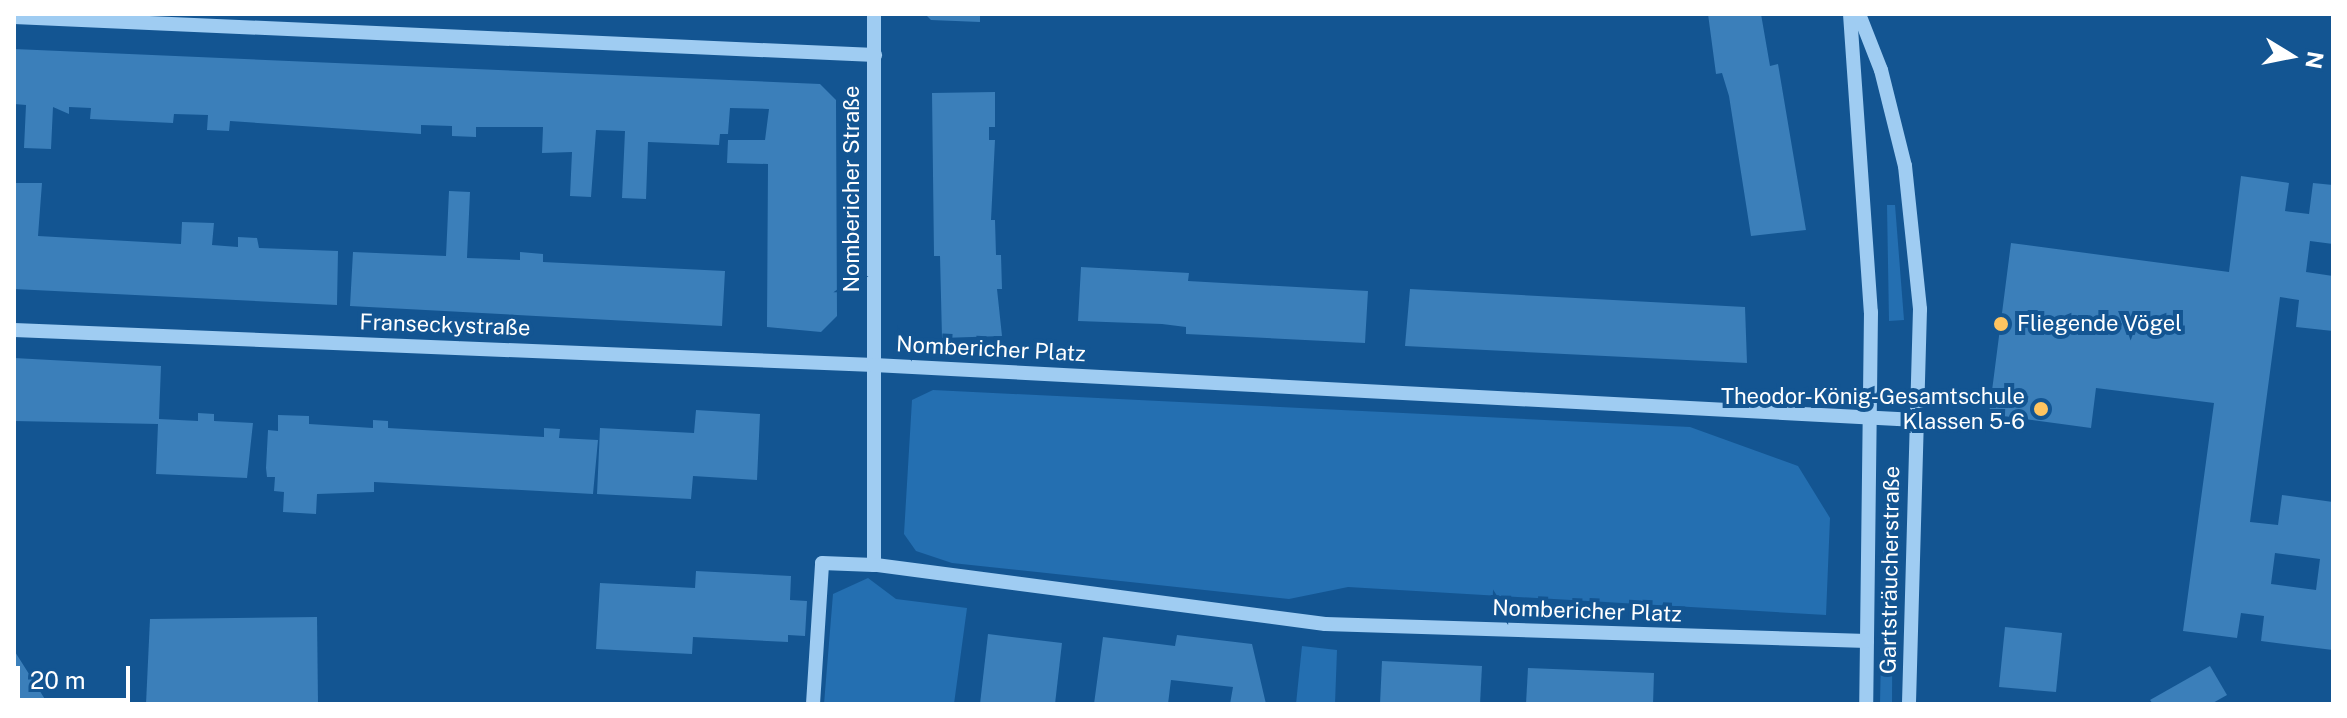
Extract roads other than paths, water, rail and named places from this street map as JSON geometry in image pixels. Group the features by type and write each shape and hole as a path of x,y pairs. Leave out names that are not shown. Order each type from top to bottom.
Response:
{"street":[{"name":"Nombericher Straße","path":"874,14 874,365"},
{"name":"Gartsträucherstraße","path":"1850,14 1867,208 1871,418 1866,704"},
{"name":"Gartsträucherstraße","path":"1859,14 1881,70 1913,211 1920,309 1909,704"},
{"path":"14,17 875,55"},
{"name":"Franseckystraße","path":"14,330 874,365"},
{"name":"Nombericher Platz","path":"1867,641 1325,624 874,565 874,365 1917,420"},
{"path":"813,704 822,563 874,565"}],"place":[{"name":"Fliegende Vögel","path":"2001,324"},
{"name":"Theodor-König-Gesamtschule Klassen 5-6","path":"2041,409"}]}
